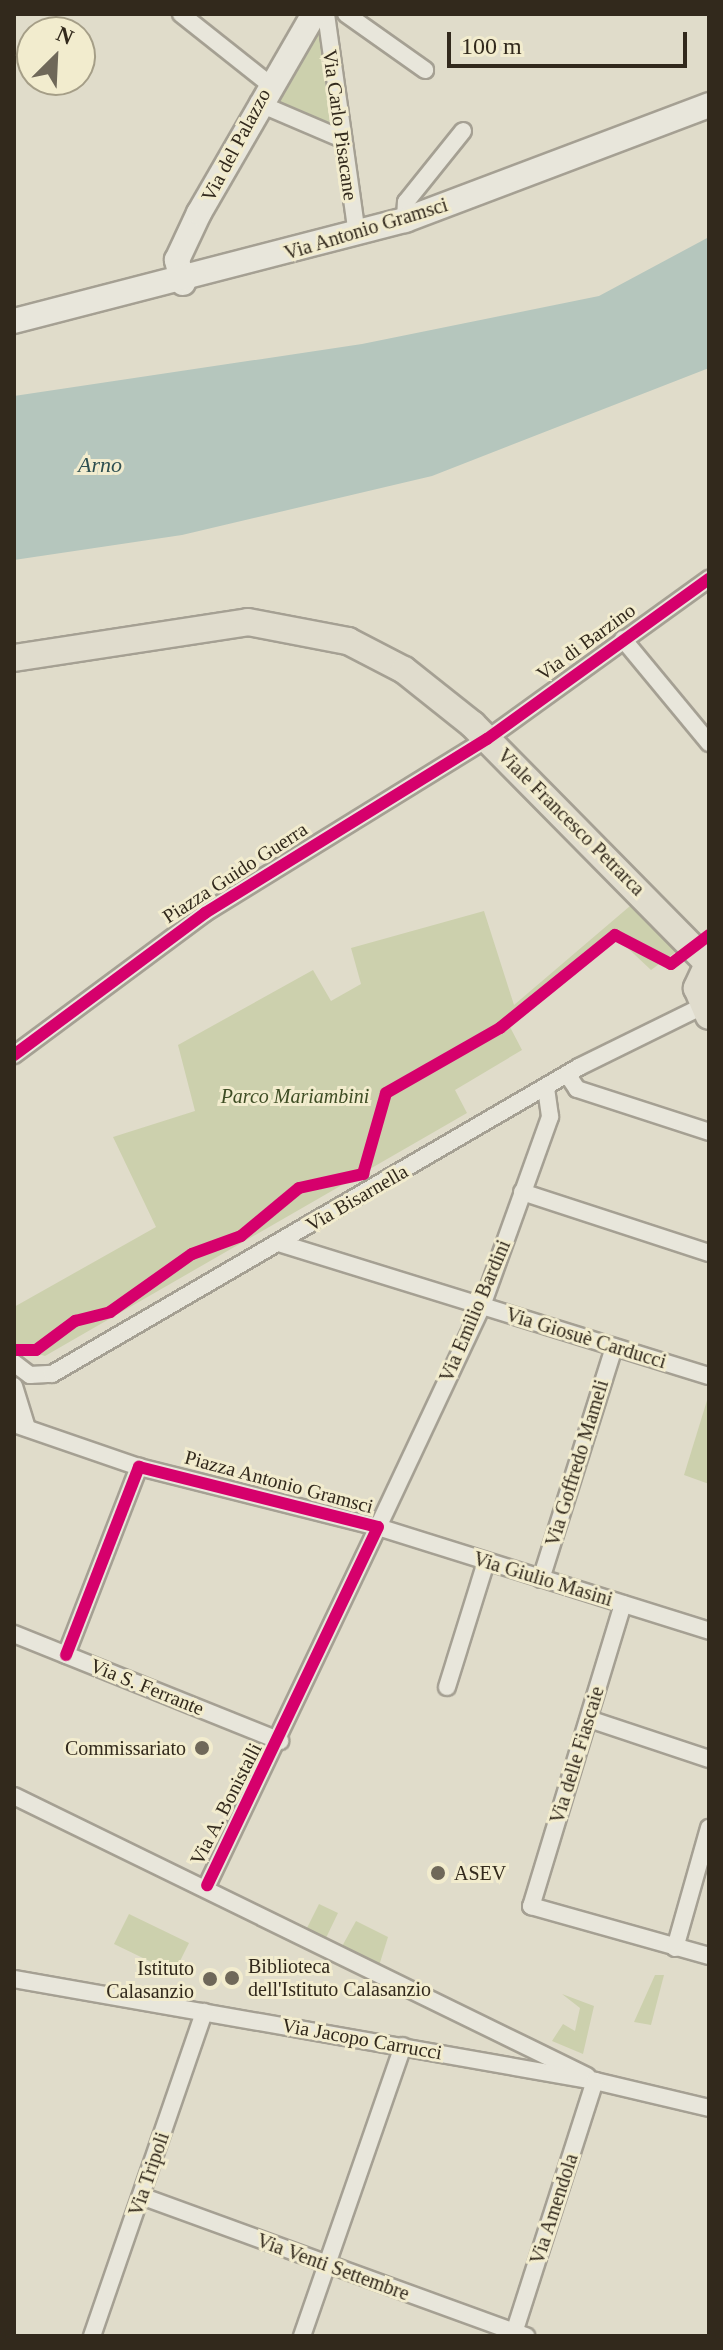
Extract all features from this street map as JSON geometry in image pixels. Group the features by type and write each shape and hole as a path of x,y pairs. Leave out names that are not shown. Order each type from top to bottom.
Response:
{"main road":[{"name":"Via del Palazzo","path":"183,283 177,260 263,93 314,14"},
{"name":"Via Antonio Gramsci","path":"14,321 183,283 357,235 405,220 709,105"},
{"name":"Viale Francesco Petrarca","path":"14,658 186,629 288,626 348,641 404,670 487,739 708,962 699,979 705,1012"}],"street":[{"path":"181,14 263,93 340,138"},
{"name":"Via Carlo Pisacane","path":"326,14 340,138 357,235"},
{"path":"346,14 425,70"},
{"path":"405,220 406,202 463,131"},
{"name":"Via di Barzino","path":"487,739 709,579"},
{"path":"623,639 709,743"},
{"name":"Piazza Guido Guerra","path":"14,1055 205,913 487,739"},
{"name":"Via Bisarnella","path":"14,1363 30,1375 52,1374 567,1074 705,1012"},
{"path":"567,1074 577,1089 709,1132"},
{"name":"Via Emilio Bardini","path":"378,1527 482,1306 550,1117 546,1088"},
{"path":"522,1192 709,1253"},
{"name":"Via Giosuè Carducci","path":"279,1243 709,1376"},
{"name":"Via Goffredo Mameli","path":"541,1579 614,1347"},
{"path":"14,1386 20,1426"},
{"name":"Piazza Antonio Gramsci","path":"20,1426 139,1467 378,1527 280,1741"},
{"path":"66,1655 139,1467"},
{"name":"Via Giulio Masini","path":"378,1527 709,1631"},
{"path":"447,1687 486,1562"},
{"name":"Via delle Fiascaie","path":"623,1604 531,1906 675,1948"},
{"name":"Via S. Ferrante","path":"14,1634 280,1741"},
{"path":"589,1719 709,1759"},
{"name":"Via A. Bonistalli","path":"207,1885 280,1741"},
{"path":"14,1796 207,1885 595,2081"},
{"path":"709,1828 675,1948 709,1956"},
{"name":"Via Jacopo Carrucci","path":"14,1979 595,2081 709,2108"},
{"name":"Via Tripoli","path":"92,2336 204,2012"},
{"path":"302,2336 403,2046"},
{"name":"Via Amendola","path":"518,2334 595,2081"},
{"name":"Via Venti Settembre","path":"141,2196 518,2334"}],"green space":[{"path":"318,24 331,133 269,100"},
{"name":"Parco Mariambini","path":"630,906 677,951 651,970 617,938 510,1027 522,1050 455,1090 467,1113 45,1356 14,1346 14,1307 156,1227 113,1137 195,1111 178,1045 313,970 331,1001 361,984 351,948 484,911 514,1005"},
{"path":"709,1394 709,1484 684,1475"},
{"path":"319,1904 338,1913 324,1942 305,1932"},
{"path":"129,1914 189,1943 174,1973 114,1944"},
{"path":"356,1921 388,1937 378,1969 340,1950"},
{"path":"655,1975 664,1975 651,2025 634,2022"},
{"path":"562,1994 594,2006 583,2054 552,2041 563,2024 575,2031 580,2008"}],"water":[{"name":"Arno","path":"709,237 709,368 432,476 182,535 14,560 14,396 362,344 599,296"}],"cycle path":[{"path":"14,1055 205,913 487,739 709,579"},
{"path":"14,1350 36,1350 75,1321 110,1312 192,1254 241,1236 299,1188 363,1174 386,1093 500,1028 615,935 671,964 709,935"},
{"path":"66,1655 139,1467 378,1527 207,1885"}],"place":[{"name":"Commissariato","path":"202,1748"},
{"name":"ASEV","path":"438,1873"},
{"name":"Biblioteca dell'Istituto Calasanzio","path":"232,1978"},
{"name":"Istituto Calasanzio","path":"210,1979"}]}
